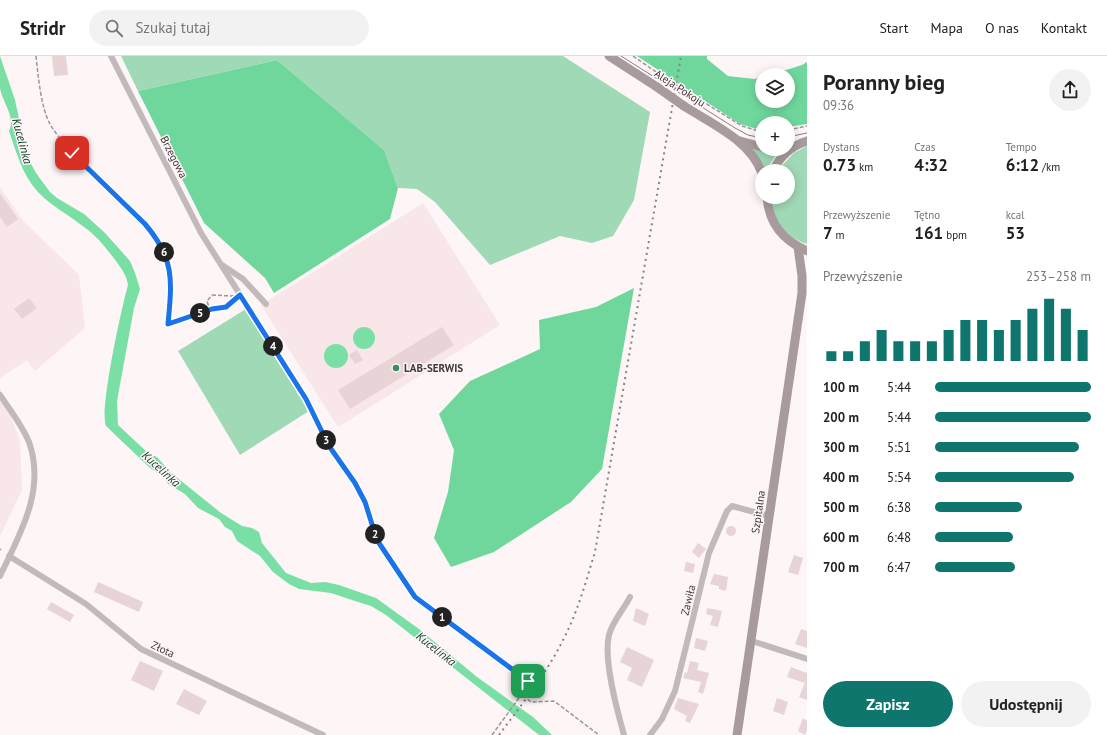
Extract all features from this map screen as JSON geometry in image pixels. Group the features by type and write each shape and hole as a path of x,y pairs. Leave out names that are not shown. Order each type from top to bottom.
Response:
{"street":[{"name":"Brzegowa","path":"111,56 201,233 306,399"},
{"name":"Aleja Pokoju","path":"609,56 684,106 739,140 755,145"},
{"name":"Aleja Pokoju","path":"739,140 757,160 759,164"},
{"path":"795,146 807,141"},
{"path":"776,164 783,156"},
{"path":"768,204 776,227 782,235 798,247 807,251"},
{"name":"Szpitalna","path":"737,735 802,293 802,276 798,247"},
{"name":"Brzegowa","path":"222,265 243,279 266,304"},
{"name":"Szpitalna","path":"802,293 807,282"},
{"path":"0,395 27,439 35,469 33,494 25,525 0,576"},
{"name":"Zawiła","path":"650,735 662,719 675,691 709,553 727,511 732,506 769,516"},
{"name":"Złota","path":"9,556 86,604 140,649 323,735"},
{"path":"624,735 615,704 607,647 609,634 630,598"},
{"path":"752,641 807,659"}],"path":[{"path":"36,56 45,111 50,124 72,153 156,236 164,252 171,278 168,324 212,309 226,307 240,295"},
{"path":"633,56 742,126 755,130"},
{"path":"795,129 807,126"},
{"path":"212,309 207,301 212,295 240,295"},
{"path":"306,399 329,446 355,483 365,502 377,540 415,597 528,681 524,691 492,735"},
{"path":"512,669 515,689 531,702 554,701 599,735"}],"shaded area":[{"path":"121,56 563,56 650,112 634,200 613,236 592,243 560,236 490,265 435,202 417,189 398,188 384,150 277,60 138,91"},
{"path":"637,56 707,56 707,59 728,76 755,79 755,108 795,108 795,68 792,68 807,62 807,124 795,126 795,116 755,116 755,128 740,124"},
{"path":"277,60 384,150 398,188 390,219 274,293 265,278 204,223 138,91"},
{"path":"807,146 807,244 793,237 787,232 777,220 772,205 795,204 795,164 784,164 791,156 795,156 795,152"},
{"path":"757,156 775,156 770,164 762,164"},
{"path":"0,187 23,221 79,275 85,328 35,371 27,360 0,378"},
{"name":"LAB-SERWIS","path":"423,203 500,325 338,427 261,305"},
{"path":"634,288 602,469 571,502 494,552 451,567 434,538 448,492 454,450 439,414 470,381 540,349 539,320 596,307"},
{"path":"246,309 309,411 240,455 178,351"},
{"path":"0,388 20,441 22,490 0,536"}],"water":[{"name":"Kucelinka","path":"0,56 15,100 27,156 36,173 50,192 57,198 84,214 105,233 130,261 135,273 140,289 134,308 117,401 118,425 149,454 157,457 170,472 221,513 242,526 252,528 259,532 262,543 286,573 311,583 325,582 339,585 376,598 419,629 477,677 533,717 552,735 539,735 386,615 371,606 331,593 299,589 289,584 273,572 260,556 237,541 232,531 225,527 219,519 198,508 185,494 168,484 164,477 150,468 106,426 105,416 108,380 128,285 120,266 109,251 89,231 43,197 32,185 24,171 9,131 11,125 10,114 1,93"},
{"path":"360,327 368,327 375,334 375,342 368,349 360,349 353,342 353,334"},
{"path":"336,344 341,345 347,351 347,361 341,367 336,368 331,367 325,361 324,356 325,351 331,345"}],"building":[{"path":"52,56 66,56 68,75 54,76"},
{"path":"0,193 18,219 7,227 0,217"},
{"path":"29,298 37,308 22,319 14,309"},
{"name":"LAB-SERWIS","path":"442,327 454,345 350,409 338,390"},
{"path":"357,350 363,360 355,364 349,355"},
{"path":"729,526 733,526 735,527 735,535 729,536 726,533 726,529"},
{"path":"698,543 706,549 699,558 692,552"},
{"path":"794,555 803,558 798,575 788,572"},
{"path":"686,562 695,564 693,573 684,571"},
{"path":"714,574 728,577 726,591 719,589 719,586 710,584"},
{"path":"98,582 143,602 139,612 94,592"},
{"path":"51,602 74,615 70,622 47,609"},
{"path":"636,608 649,614 645,626 633,621"},
{"path":"707,608 722,611 718,627 710,625 713,616 706,614"},
{"path":"801,629 807,631 807,648 795,644"},
{"path":"696,638 708,641 705,651 694,648"},
{"path":"627,647 654,660 642,687 627,680 632,668 620,662"},
{"path":"140,661 163,671 154,691 131,680"},
{"path":"690,661 699,663 697,670 709,673 703,694 698,692 701,682 683,678 685,672 687,673"},
{"path":"791,667 807,673 807,700 799,697 805,683 787,677"},
{"path":"184,689 207,701 199,715 176,704"},
{"path":"678,698 699,704 690,723 685,721 687,716 674,709"},
{"path":"777,698 788,702 784,715 773,711"},
{"path":"803,718 807,721 807,730 805,735 798,731"}],"tram line":[{"path":"621,56 735,128 748,135 755,136"},
{"path":"795,136 807,133"}],"railway":[{"path":"499,735 534,688 557,651 578,607 595,552 681,56"}],"place":[{"name":"LAB-SERWIS","path":"396,368"}],"route":[{"path":"72,153 156,236 169,266 171,278 168,324 212,309 220,309 230,306 240,295 306,399 329,446 355,483 365,502 377,540 415,597 528,681"}]}
